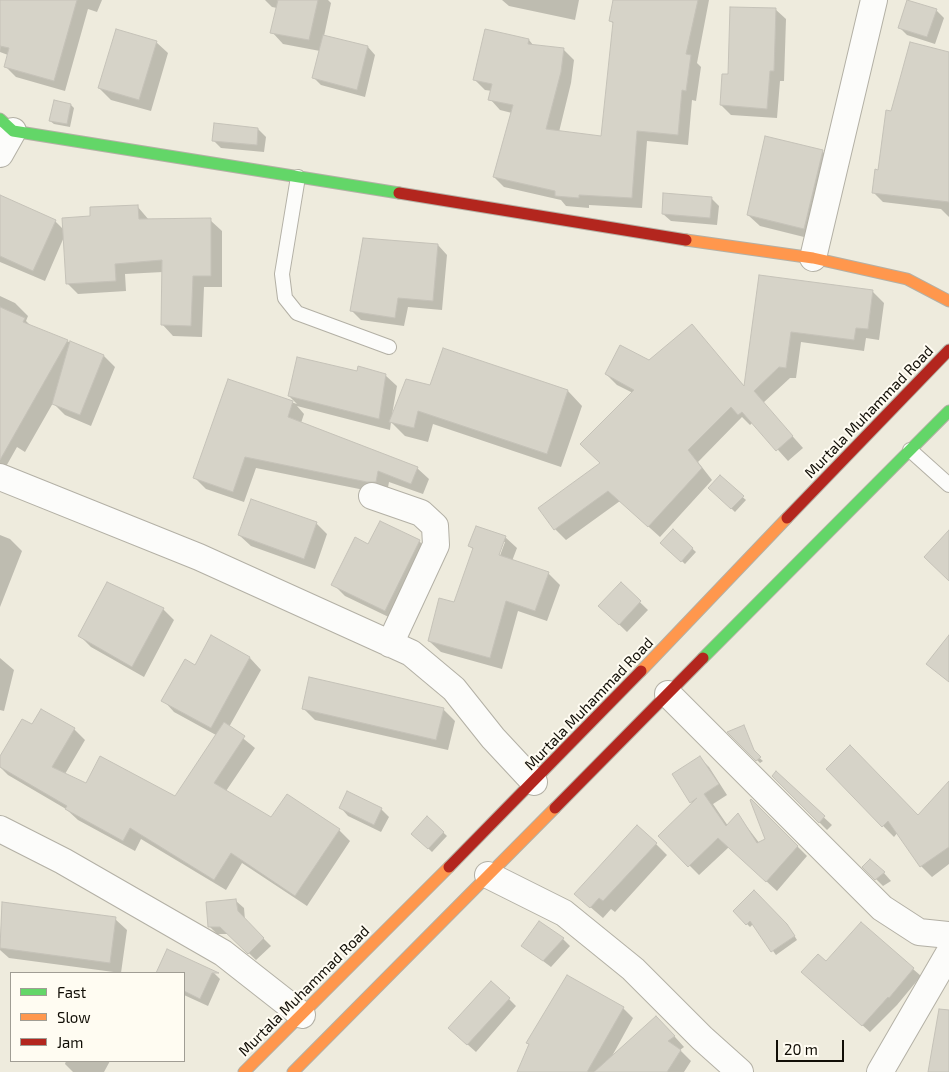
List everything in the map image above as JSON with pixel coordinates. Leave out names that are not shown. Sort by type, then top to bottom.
[{"type":"main road","points":[[6,125],[298,177],[755,252],[813,258],[907,279],[949,301]]},
{"type":"main road","name":"Murtala Muhammad Road","points":[[244,1072],[534,782],[949,350]]},
{"type":"main road","points":[[293,1072],[949,411]]},
{"type":"street","points":[[813,258],[874,0]]},
{"type":"street","points":[[0,154],[6,125]]},
{"type":"street","points":[[0,477],[199,556],[411,653],[454,689],[493,738],[534,782]]},
{"type":"street","points":[[372,496],[421,513],[435,526],[436,545],[390,644]]},
{"type":"street","points":[[668,694],[882,908],[919,932],[949,935]]},
{"type":"street","points":[[0,829],[223,953],[302,1014]]},
{"type":"street","points":[[488,875],[564,913],[633,969],[702,1038],[740,1072]]},
{"type":"street","points":[[880,1072],[949,953]]},
{"type":"lane","points":[[298,177],[282,274],[285,298],[297,313],[389,347]]},
{"type":"lane","points":[[910,450],[949,485]]},
{"type":"building","points":[[0,0],[77,0],[54,81],[4,67],[9,48],[0,46]]},
{"type":"building","points":[[278,0],[318,0],[309,40],[270,33]]},
{"type":"building","points":[[613,0],[698,0],[686,54],[691,55],[686,91],[682,90],[678,135],[637,131],[632,198],[579,195],[579,198],[555,196],[555,191],[493,177],[513,105],[488,100],[492,84],[473,80],[485,29],[529,39],[528,44],[564,48],[561,72],[546,129],[601,136],[613,22],[609,21]]},
{"type":"building","points":[[907,0],[937,9],[927,37],[898,28]]},
{"type":"building","points":[[730,7],[776,8],[774,71],[770,71],[767,109],[720,105],[722,74],[728,74]]},
{"type":"building","points":[[116,29],[157,41],[139,100],[98,88]]},
{"type":"building","points":[[323,35],[368,46],[357,90],[312,78]]},
{"type":"building","points":[[910,42],[949,52],[949,202],[872,193],[875,169],[878,170],[886,110],[891,111]]},
{"type":"building","points":[[54,100],[71,104],[67,124],[49,121]]},
{"type":"building","points":[[214,123],[258,128],[257,145],[212,141]]},
{"type":"building","points":[[765,136],[823,150],[804,229],[747,215]]},
{"type":"building","points":[[663,193],[712,197],[710,218],[662,214]]},
{"type":"building","points":[[0,195],[56,220],[33,271],[0,256]]},
{"type":"building","points":[[138,205],[139,219],[211,218],[211,276],[193,276],[191,326],[161,325],[162,260],[115,264],[116,281],[66,284],[62,218],[90,216],[90,207]]},
{"type":"building","points":[[363,238],[438,244],[433,301],[398,298],[395,318],[350,311]]},
{"type":"building","points":[[759,275],[873,290],[868,329],[856,328],[854,340],[791,332],[786,368],[779,367],[754,391],[793,436],[776,451],[742,412],[738,415],[731,407],[688,450],[702,468],[648,527],[608,491],[554,530],[538,508],[600,463],[580,444],[634,390],[605,374],[620,345],[649,360],[692,324],[744,386]]},
{"type":"building","points":[[0,307],[25,318],[23,322],[68,340],[0,460]]},
{"type":"building","points":[[70,341],[104,355],[80,415],[52,404]]},
{"type":"building","points":[[443,348],[568,390],[547,454],[418,411],[414,428],[389,422],[406,379],[430,385]]},
{"type":"building","points":[[297,357],[357,371],[358,366],[386,374],[379,419],[288,396]]},
{"type":"building","points":[[228,379],[293,401],[288,417],[418,467],[411,484],[378,471],[376,482],[367,482],[245,457],[233,492],[193,478]]},
{"type":"building","points":[[720,475],[744,496],[731,509],[708,488]]},
{"type":"building","points":[[251,499],[317,522],[304,559],[238,535]]},
{"type":"building","points":[[380,521],[420,540],[385,611],[331,585],[355,537],[368,544]]},
{"type":"building","points":[[476,526],[506,536],[499,555],[549,572],[535,611],[506,601],[490,658],[428,641],[439,598],[454,602],[473,548],[468,546]]},
{"type":"building","points":[[673,529],[693,548],[681,562],[660,543]]},
{"type":"building","points":[[949,530],[949,581],[924,557]]},
{"type":"building","points":[[107,582],[164,608],[132,667],[78,636]]},
{"type":"building","points":[[621,582],[641,601],[619,625],[598,606]]},
{"type":"building","points":[[211,635],[250,657],[211,728],[161,701],[185,659],[195,665]]},
{"type":"building","points":[[949,635],[949,682],[926,664]]},
{"type":"building","points":[[309,677],[444,708],[436,740],[302,709]]},
{"type":"building","points":[[41,709],[75,728],[52,767],[86,783],[100,756],[175,796],[224,722],[245,736],[214,783],[271,817],[287,794],[340,829],[295,896],[231,853],[214,880],[130,828],[123,841],[65,809],[67,806],[0,767],[0,756],[22,719],[32,724]]},
{"type":"building","points":[[744,725],[754,750],[761,757],[756,761],[727,732]]},
{"type":"building","points":[[850,745],[918,815],[949,781],[949,847],[920,867],[888,821],[882,827],[826,769]]},
{"type":"building","points":[[700,756],[719,784],[704,794],[726,826],[738,813],[757,843],[765,839],[751,799],[798,846],[766,882],[718,838],[688,867],[658,836],[697,798],[690,803],[672,774]]},
{"type":"building","points":[[776,771],[825,816],[819,823],[772,776]]},
{"type":"building","points":[[347,791],[382,808],[374,825],[339,808]]},
{"type":"building","points":[[427,816],[444,832],[428,849],[411,834]]},
{"type":"building","points":[[637,825],[657,843],[603,901],[599,898],[590,908],[574,894]]},
{"type":"building","points":[[870,859],[885,872],[875,880],[862,867]]},
{"type":"building","points":[[754,890],[787,924],[795,936],[771,952],[750,921],[746,925],[733,911]]},
{"type":"building","points":[[236,899],[238,911],[264,938],[248,954],[220,927],[208,927],[206,902]]},
{"type":"building","points":[[2,902],[116,917],[110,963],[0,948]]},
{"type":"building","points":[[539,921],[564,938],[543,961],[521,946]]},
{"type":"building","points":[[861,922],[914,968],[862,1026],[801,972],[818,954],[826,961]]},
{"type":"building","points":[[167,949],[219,973],[212,973],[200,999],[185,992],[185,972],[156,972]]},
{"type":"building","points":[[567,975],[624,1007],[587,1072],[517,1072],[529,1044],[526,1043]]},
{"type":"building","points":[[491,981],[510,998],[467,1045],[448,1028]]},
{"type":"building","points":[[939,1009],[949,1010],[949,1072],[928,1072]]},
{"type":"building","points":[[656,1016],[675,1036],[668,1041],[681,1050],[667,1072],[594,1072]]},
{"type":"traffic: fast","points":[[0,119],[13,131],[399,193]]},
{"type":"traffic: fast","points":[[703,658],[949,411]]},
{"type":"traffic: slow","points":[[686,240],[813,258],[907,279],[949,301]]},
{"type":"traffic: slow","points":[[641,671],[787,518]]},
{"type":"traffic: slow","points":[[293,1072],[555,808]]},
{"type":"traffic: slow","points":[[244,1072],[449,867]]},
{"type":"traffic: jam","points":[[399,193],[686,240]]},
{"type":"traffic: jam","points":[[787,518],[949,350]]},
{"type":"traffic: jam","points":[[555,808],[703,658]]},
{"type":"traffic: jam","points":[[449,867],[641,671]]}]
